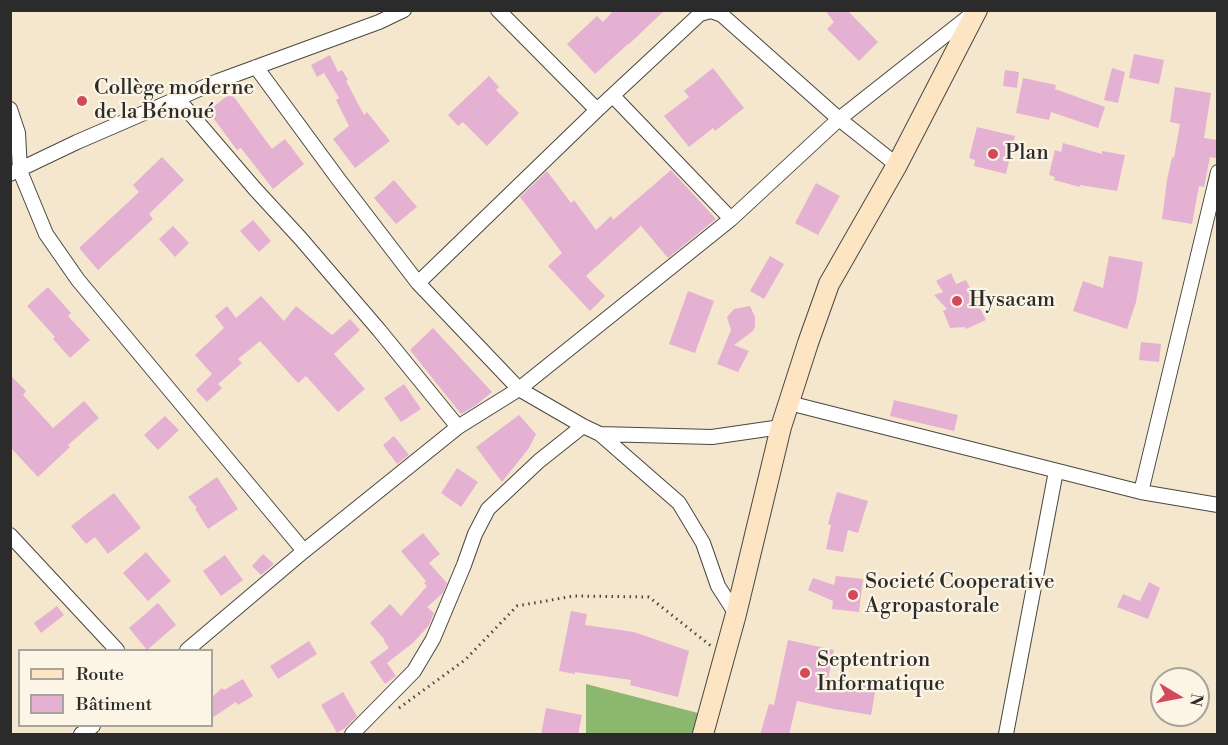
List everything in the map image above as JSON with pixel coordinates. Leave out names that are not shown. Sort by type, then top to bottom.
[{"type":"street","points":[[15,172],[76,142],[177,98],[404,10]]},
{"type":"street","points":[[498,10],[597,110]]},
{"type":"street","points":[[189,649],[304,551],[458,427],[519,389],[731,219],[839,119],[976,10]]},
{"type":"street","points":[[703,735],[736,614],[781,427],[829,285],[897,165],[976,10]]},
{"type":"street","points":[[418,283],[700,14],[711,11],[722,15],[839,119],[897,165]]},
{"type":"street","points":[[256,67],[418,283],[519,389],[600,434],[679,503],[703,543],[718,586],[736,614]]},
{"type":"street","points":[[612,96],[731,219]]},
{"type":"street","points":[[177,98],[309,248],[458,427]]},
{"type":"street","points":[[10,109],[18,133],[15,172],[46,234],[78,280],[304,551]]},
{"type":"street","points":[[1140,492],[1218,172]]},
{"type":"street","points":[[789,403],[1140,492],[1218,505]]},
{"type":"street","points":[[352,735],[414,671],[429,647],[475,534],[488,509],[539,461],[582,426]]},
{"type":"street","points":[[600,434],[712,437],[781,427]]},
{"type":"street","points":[[1006,735],[1056,471]]},
{"type":"street","points":[[10,535],[115,649]]},
{"type":"path","points":[[394,711],[465,660],[517,606],[574,596],[649,597],[724,656]]},
{"type":"green space","points":[[586,684],[698,713],[693,734],[586,734]]},
{"type":"building","points":[[614,10],[665,10],[595,74],[567,44],[597,16],[603,22]]},
{"type":"building","points":[[825,10],[847,10],[878,42],[859,61],[827,29],[834,22]]},
{"type":"building","points":[[1134,54],[1164,60],[1159,84],[1129,78]]},
{"type":"building","points":[[330,55],[338,72],[342,70],[348,80],[346,81],[364,115],[367,112],[390,141],[355,168],[333,139],[349,126],[336,100],[339,98],[324,73],[317,77],[311,65]]},
{"type":"building","points":[[713,68],[744,108],[715,131],[713,128],[689,147],[664,116],[689,97],[684,91]]},
{"type":"building","points":[[1112,68],[1125,72],[1118,103],[1104,100]]},
{"type":"building","points":[[1005,70],[1019,72],[1017,88],[1003,86]]},
{"type":"building","points":[[489,76],[499,87],[496,90],[519,113],[487,146],[463,122],[458,126],[448,115]]},
{"type":"building","points":[[1023,78],[1056,85],[1055,89],[1105,107],[1098,128],[1051,112],[1049,120],[1016,113]]},
{"type":"building","points":[[1175,87],[1211,93],[1204,138],[1218,140],[1216,158],[1210,157],[1204,187],[1199,186],[1192,224],[1162,219],[1167,180],[1172,157],[1174,158],[1180,124],[1170,122]]},
{"type":"building","points":[[231,93],[272,149],[285,139],[304,164],[273,189],[241,148],[237,150],[208,111]]},
{"type":"building","points":[[977,127],[1015,136],[1006,174],[974,166],[975,160],[969,158]]},
{"type":"building","points":[[1063,143],[1102,154],[1102,151],[1125,155],[1117,191],[1080,185],[1080,187],[1054,180],[1055,177],[1049,175],[1055,150],[1061,152]]},
{"type":"building","points":[[162,157],[184,180],[149,214],[153,219],[98,270],[79,248],[139,192],[133,185]]},
{"type":"building","points":[[671,170],[716,219],[668,258],[641,226],[586,276],[605,296],[590,311],[548,266],[562,253],[520,197],[547,171],[571,203],[574,200],[596,230],[611,216],[613,220]]},
{"type":"building","points":[[394,180],[417,207],[396,224],[374,198]]},
{"type":"building","points":[[816,183],[840,196],[818,235],[795,223]]},
{"type":"building","points":[[253,220],[271,241],[259,252],[240,231]]},
{"type":"building","points":[[173,226],[189,243],[175,257],[159,239]]},
{"type":"building","points":[[770,256],[784,264],[764,299],[750,291]]},
{"type":"building","points":[[1109,256],[1143,262],[1136,302],[1127,329],[1073,311],[1083,281],[1103,288]]},
{"type":"building","name":"Hysacam","points":[[951,273],[956,284],[966,280],[986,320],[966,329],[965,327],[950,328],[943,311],[947,309],[934,295],[943,292],[936,281]]},
{"type":"building","points":[[48,287],[71,313],[68,316],[90,340],[70,358],[53,339],[55,337],[27,306]]},
{"type":"building","points":[[688,291],[714,301],[695,353],[669,344]]},
{"type":"building","points":[[261,296],[284,321],[296,306],[332,335],[350,319],[360,330],[334,354],[365,389],[338,412],[306,376],[298,383],[260,341],[238,359],[242,363],[218,384],[222,388],[207,402],[196,390],[212,374],[195,355],[224,328],[215,316],[227,306],[236,318]]},
{"type":"building","points":[[750,306],[755,317],[753,331],[734,345],[749,351],[738,372],[717,364],[731,330],[727,317],[734,309]]},
{"type":"building","points":[[433,328],[492,392],[461,414],[410,350]]},
{"type":"building","points":[[1141,342],[1161,344],[1159,362],[1139,360]]},
{"type":"building","points":[[10,375],[26,391],[23,395],[53,428],[84,401],[99,418],[68,445],[70,447],[38,477],[10,447]]},
{"type":"building","points":[[404,384],[421,409],[401,422],[384,398]]},
{"type":"building","points":[[894,400],[958,415],[954,431],[890,416]]},
{"type":"building","points":[[519,415],[536,434],[529,448],[502,482],[476,447]]},
{"type":"building","points":[[165,416],[179,430],[158,450],[144,435]]},
{"type":"building","points":[[394,436],[409,455],[397,464],[383,445]]},
{"type":"building","points":[[457,468],[478,482],[461,507],[441,493]]},
{"type":"building","points":[[217,477],[238,509],[208,529],[195,509],[197,508],[188,497]]},
{"type":"building","points":[[837,492],[868,501],[858,533],[848,530],[843,552],[826,549],[831,525],[828,524]]},
{"type":"building","points":[[114,493],[141,528],[108,554],[95,537],[86,544],[71,526]]},
{"type":"building","points":[[423,533],[440,554],[429,563],[447,583],[443,593],[427,607],[434,613],[429,625],[414,642],[387,663],[396,676],[385,684],[370,662],[389,648],[370,623],[390,604],[401,616],[427,586],[424,583],[426,581],[401,551]]},
{"type":"building","points":[[146,552],[171,581],[148,601],[123,573]]},
{"type":"building","points":[[263,554],[274,564],[261,575],[252,566]]},
{"type":"building","points":[[225,555],[243,580],[221,596],[203,571]]},
{"type":"building","points":[[836,576],[863,579],[859,612],[832,609],[833,601],[808,590],[813,578],[834,585]]},
{"type":"building","points":[[1149,582],[1160,588],[1148,619],[1117,607],[1123,594],[1140,601]]},
{"type":"building","points":[[158,603],[176,625],[148,649],[129,628]]},
{"type":"building","points":[[57,606],[64,615],[41,633],[34,623]]},
{"type":"building","points":[[571,611],[587,614],[585,625],[634,632],[689,651],[678,697],[630,685],[631,680],[559,671]]},
{"type":"building","points":[[788,640],[834,650],[828,680],[876,687],[871,715],[797,701],[789,735],[760,735],[769,704],[774,705]]},
{"type":"building","points":[[309,641],[317,654],[278,679],[270,666]]},
{"type":"building","points":[[243,679],[253,696],[238,705],[236,702],[213,717],[213,696],[222,688],[224,690]]},
{"type":"building","points":[[343,692],[357,716],[337,733],[321,705]]},
{"type":"building","points":[[546,708],[582,715],[578,735],[541,735]]},
{"type":"place","name":"Collège moderne de la Bénoué","points":[[82,101]]},
{"type":"place","name":"Plan","points":[[993,154]]},
{"type":"place","name":"Hysacam","points":[[957,301]]},
{"type":"place","name":"Societé Cooperative Agropastorale","points":[[853,595]]},
{"type":"place","name":"Septentrion Informatique","points":[[805,673]]}]
